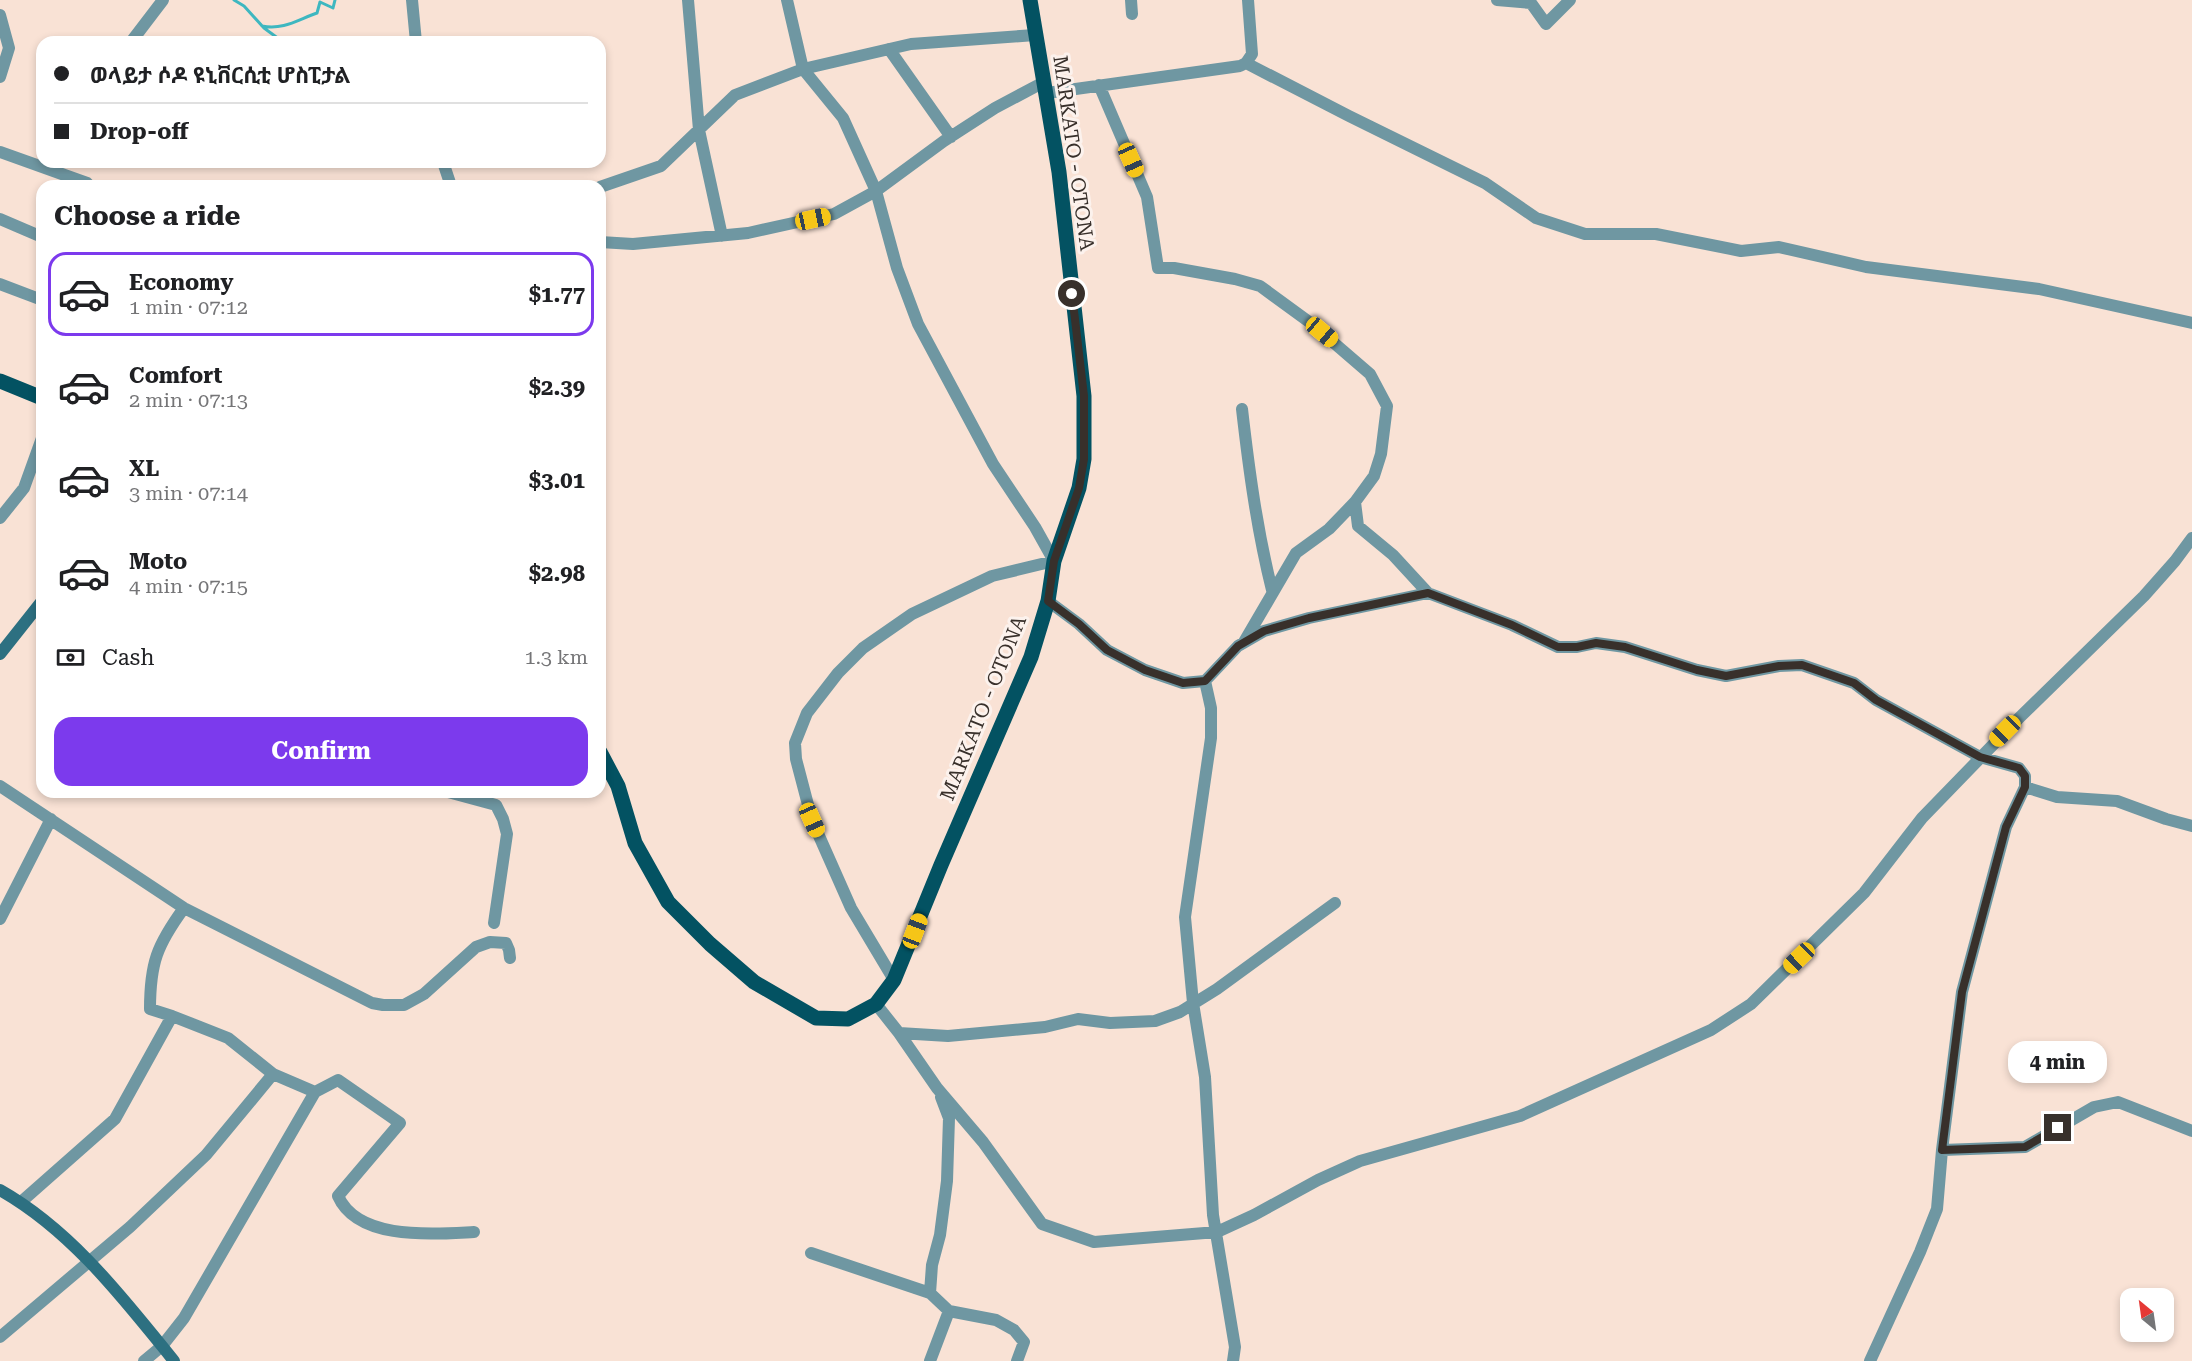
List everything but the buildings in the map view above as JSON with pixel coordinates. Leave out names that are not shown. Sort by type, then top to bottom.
[{"type":"main road","name":"MARKATO - OTONA","points":[[606,763],[618,786],[635,843],[668,902],[710,944],[754,982],[816,1017],[848,1019],[876,1004],[894,981],[941,865],[1031,657],[1048,601],[1054,561],[1079,488],[1084,459],[1084,396],[1059,172],[1030,0]]},
{"type":"main road","points":[[0,381],[36,396]]},
{"type":"main road","points":[[0,654],[36,609]]},
{"type":"main road","points":[[0,1190],[21,1202],[91,1261],[174,1361]]},
{"type":"street","points":[[136,36],[163,0]]},
{"type":"street","points":[[412,0],[415,36]]},
{"type":"street","points":[[688,0],[699,130],[722,236]]},
{"type":"street","points":[[787,0],[803,69],[843,118],[876,191],[897,268],[918,324],[993,464],[1035,527],[1054,561],[992,576],[912,614],[863,648],[807,713],[795,743],[796,759],[812,820],[850,908],[894,981]]},
{"type":"street","points":[[1131,0],[1132,14]]},
{"type":"street","points":[[606,242],[633,244],[748,233],[834,214],[876,191],[995,108],[1046,87],[1099,85],[1232,68],[1246,63],[1252,54],[1248,0]]},
{"type":"street","points":[[1497,0],[1531,3],[1546,24],[1570,0]]},
{"type":"street","points":[[0,15],[9,48],[0,76]]},
{"type":"street","points":[[606,185],[662,166],[735,95],[803,69],[911,44],[1035,35]]},
{"type":"street","points":[[890,49],[951,137]]},
{"type":"street","points":[[1246,63],[1485,183],[1536,219],[1585,234],[1656,234],[1741,251],[1779,247],[1866,267],[2039,289],[2192,323]]},
{"type":"street","points":[[1099,85],[1147,197],[1158,268],[1174,268],[1260,286],[1312,324],[1370,374],[1387,406],[1381,454],[1374,476],[1355,502],[1329,529],[1296,553],[1272,590],[1244,643]]},
{"type":"street","points":[[0,152],[36,161]]},
{"type":"street","points":[[59,168],[80,180]]},
{"type":"street","points":[[0,219],[36,234]]},
{"type":"street","points":[[0,284],[36,298]]},
{"type":"street","points":[[1242,409],[1251,487],[1272,590]]},
{"type":"street","points":[[0,518],[24,488],[36,455]]},
{"type":"street","points":[[1355,502],[1358,526],[1393,555],[1428,593],[1512,625],[1558,647],[1577,647],[1596,643],[1625,647],[1697,670],[1726,676],[1779,666],[1802,665],[1854,683],[1876,700],[1980,757],[2019,768],[2025,776],[2025,787],[2006,827],[1962,992],[1937,1209],[1920,1252],[1869,1361]]},
{"type":"street","points":[[876,1004],[937,1088],[983,1142],[1042,1224],[1094,1242],[1217,1232],[1360,1161],[1520,1116],[1711,1030],[1751,1004],[1864,893],[1922,818],[1980,757],[2144,596],[2192,538]]},
{"type":"street","points":[[1048,601],[1079,624],[1107,650],[1145,670],[1183,683],[1205,681],[1238,646],[1264,631],[1309,618],[1428,593]]},
{"type":"street","points":[[1205,681],[1211,708],[1212,738],[1185,917],[1193,1003],[1205,1077],[1213,1215],[1235,1347],[1233,1361]]},
{"type":"street","points":[[0,786],[184,909],[372,1003],[404,1005],[424,994],[476,947],[490,942],[506,943],[510,958]]},
{"type":"street","points":[[2025,787],[2057,797],[2116,801],[2192,826]]},
{"type":"street","points":[[470,798],[496,805],[507,834],[494,923]]},
{"type":"street","points":[[0,919],[51,819]]},
{"type":"street","points":[[899,1033],[948,1036],[1045,1027],[1078,1019],[1110,1023],[1155,1021],[1179,1012],[1217,989],[1335,903]]},
{"type":"street","points":[[184,909],[167,931],[155,956],[150,979],[150,1008],[228,1038],[273,1074],[315,1092]]},
{"type":"street","points":[[21,1202],[116,1119],[172,1016]]},
{"type":"street","points":[[0,1337],[91,1261],[206,1155],[273,1074]]},
{"type":"street","points":[[144,1361],[162,1346],[184,1318],[315,1092],[338,1080],[400,1123],[338,1196],[343,1206],[380,1229],[398,1232],[474,1232]]},
{"type":"street","points":[[930,1293],[932,1265],[940,1235],[944,1205],[949,1142],[949,1118],[937,1088]]},
{"type":"street","points":[[1942,1150],[2025,1147],[2094,1107],[2118,1102],[2192,1131]]},
{"type":"street","points":[[811,1253],[930,1293],[949,1311],[996,1320],[1014,1330],[1024,1342],[1017,1361]]},
{"type":"street","points":[[930,1361],[949,1311]]},
{"type":"waterway","points":[[234,0],[244,6],[264,28],[275,36]]},
{"type":"waterway","points":[[262,26],[277,27],[290,24],[317,13],[320,2],[333,8],[335,0]]},
{"type":"route","points":[[1072,294],[1084,396],[1084,459],[1079,488],[1054,561],[1048,601],[1079,624],[1107,650],[1145,670],[1183,683],[1205,681],[1238,646],[1264,631],[1309,618],[1428,593],[1512,625],[1558,647],[1577,647],[1596,643],[1625,647],[1697,670],[1726,676],[1779,666],[1802,665],[1854,683],[1876,700],[1980,757],[2019,768],[2025,776],[2025,787],[2006,827],[1962,992],[1942,1150],[2025,1147],[2058,1128]]}]
